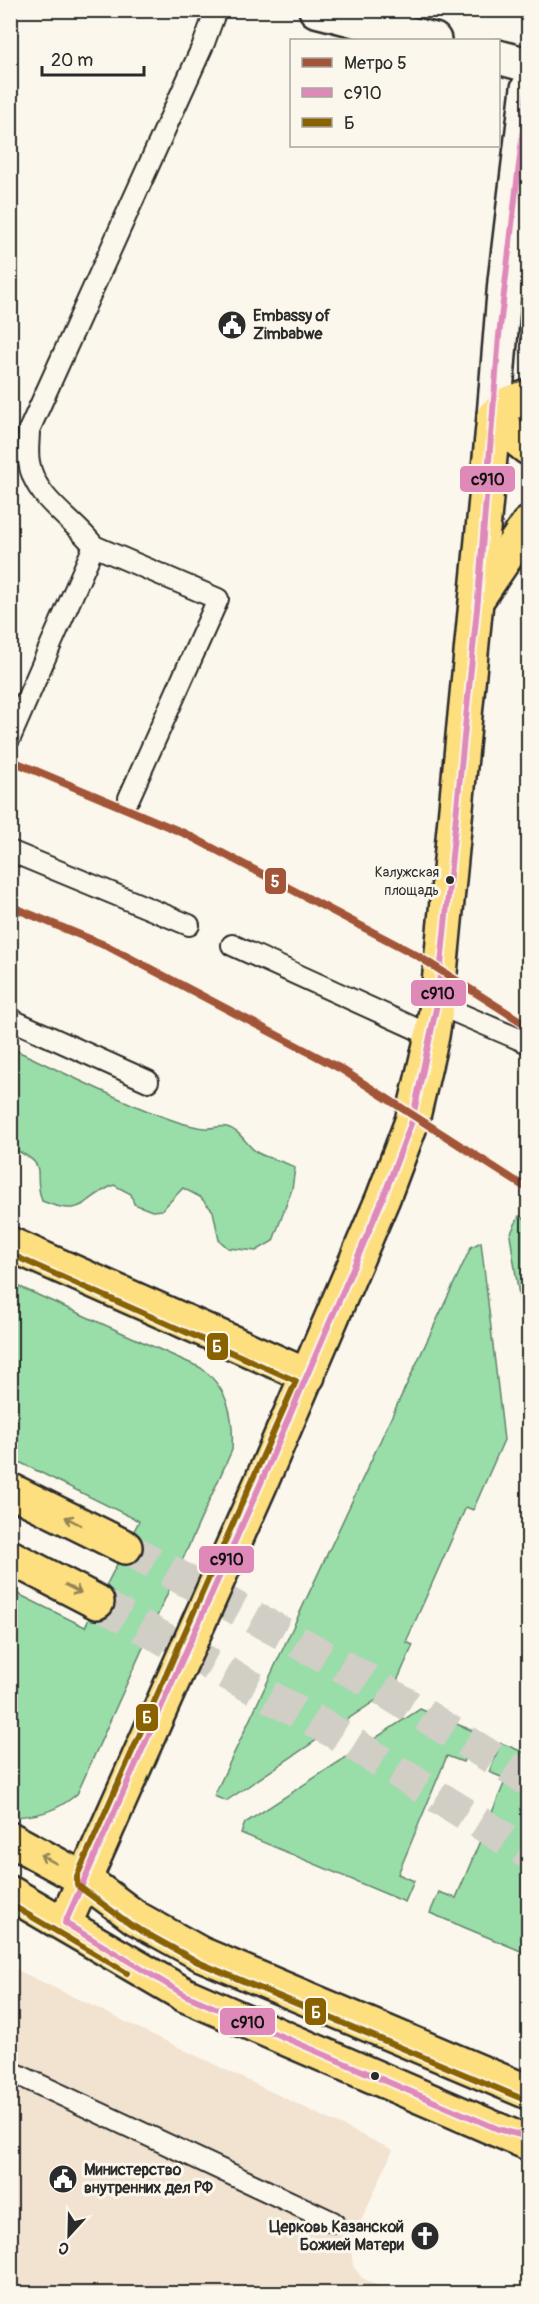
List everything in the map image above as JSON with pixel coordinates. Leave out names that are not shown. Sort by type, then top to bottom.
[{"type":"main road","points":[[316,10],[430,39]]},
{"type":"main road","points":[[500,58],[528,65]]},
{"type":"main road","points":[[65,1923],[308,1376],[405,1140],[432,1036],[478,599],[503,303],[528,88]]},
{"type":"main road","points":[[494,416],[507,404],[528,397]]},
{"type":"main road","points":[[494,416],[509,433],[528,448]]},
{"type":"main road","points":[[478,599],[528,524]]},
{"type":"main road","points":[[10,1244],[308,1376]]},
{"type":"main road","points":[[10,1490],[125,1547]]},
{"type":"main road","points":[[10,1557],[97,1602]]},
{"type":"main road","points":[[10,1839],[85,1880],[136,1918],[201,1954],[528,2092]]},
{"type":"main road","points":[[10,1893],[185,1995],[513,2133],[528,2143]]},
{"type":"lane","points":[[129,798],[218,599],[94,546],[79,527],[41,493],[29,463],[29,430],[204,43],[216,10]]},
{"type":"lane","points":[[10,738],[94,546]]},
{"type":"lane","points":[[10,852],[189,925]]},
{"type":"lane","points":[[232,945],[432,1036]]},
{"type":"lane","points":[[437,1004],[528,1043]]},
{"type":"lane","points":[[10,1019],[148,1081]]},
{"type":"lane","points":[[10,2072],[333,2222]]},
{"type":"shaded area","points":[[11,1967],[393,2150],[355,2234],[351,2250],[353,2266],[362,2278],[393,2293],[11,2294]]},
{"type":"green space","points":[[11,1048],[114,1096],[183,1124],[232,1129],[258,1153],[295,1168],[292,1189],[273,1241],[256,1251],[228,1248],[219,1240],[213,1211],[200,1197],[183,1188],[162,1210],[152,1211],[134,1204],[131,1194],[114,1185],[75,1208],[56,1206],[42,1201],[36,1164],[32,1159],[11,1148]]},
{"type":"green space","points":[[519,1216],[528,1220],[528,1357],[510,1235]]},
{"type":"green space","points":[[481,1242],[504,1440],[473,1510],[466,1507],[406,1642],[413,1645],[394,1688],[226,1801],[214,1796],[471,1247]]},
{"type":"green space","points":[[11,1283],[201,1368],[218,1385],[228,1404],[232,1426],[232,1450],[77,1794],[62,1805],[46,1812],[11,1817],[10,1590],[85,1627],[139,1521],[11,1458]]},
{"type":"green space","points":[[420,1709],[476,1732],[463,1762],[447,1756],[398,1874],[414,1881],[405,1902],[241,1833],[245,1823]]},
{"type":"green space","points":[[501,1743],[528,1754],[528,1954],[430,1913],[439,1892],[456,1898],[506,1779],[489,1772]]},
{"type":"tunnel","points":[[125,1547],[366,1679],[528,1780]]},
{"type":"tunnel","points":[[97,1602],[334,1732],[528,1853]]},
{"type":"metro line","name":"5","points":[[10,760],[186,834],[418,956],[528,1026]]},
{"type":"metro line","name":"5","points":[[10,906],[109,947],[341,1069],[528,1189]]},
{"type":"transit line","name":"с910","points":[[528,88],[499,336],[478,599],[437,1004],[412,1121],[383,1198],[260,1485],[65,1923],[185,1995],[498,2129],[528,2137]]},
{"type":"transit line","name":"Б","points":[[10,1254],[296,1381],[77,1876],[77,1885],[131,1925],[198,1962],[525,2100]]},
{"type":"transit line","name":"Б","points":[[10,1904],[127,1973]]},
{"type":"place","name":"Embassy of Zimbabwe","points":[[232,325]]},
{"type":"place","name":"Калужская площадь","points":[[450,880]]},
{"type":"place","name":"Министерство внутренних дел РФ","points":[[63,2179]]},
{"type":"place","name":"Церковь Казанской Божией Матери","points":[[425,2236]]}]
